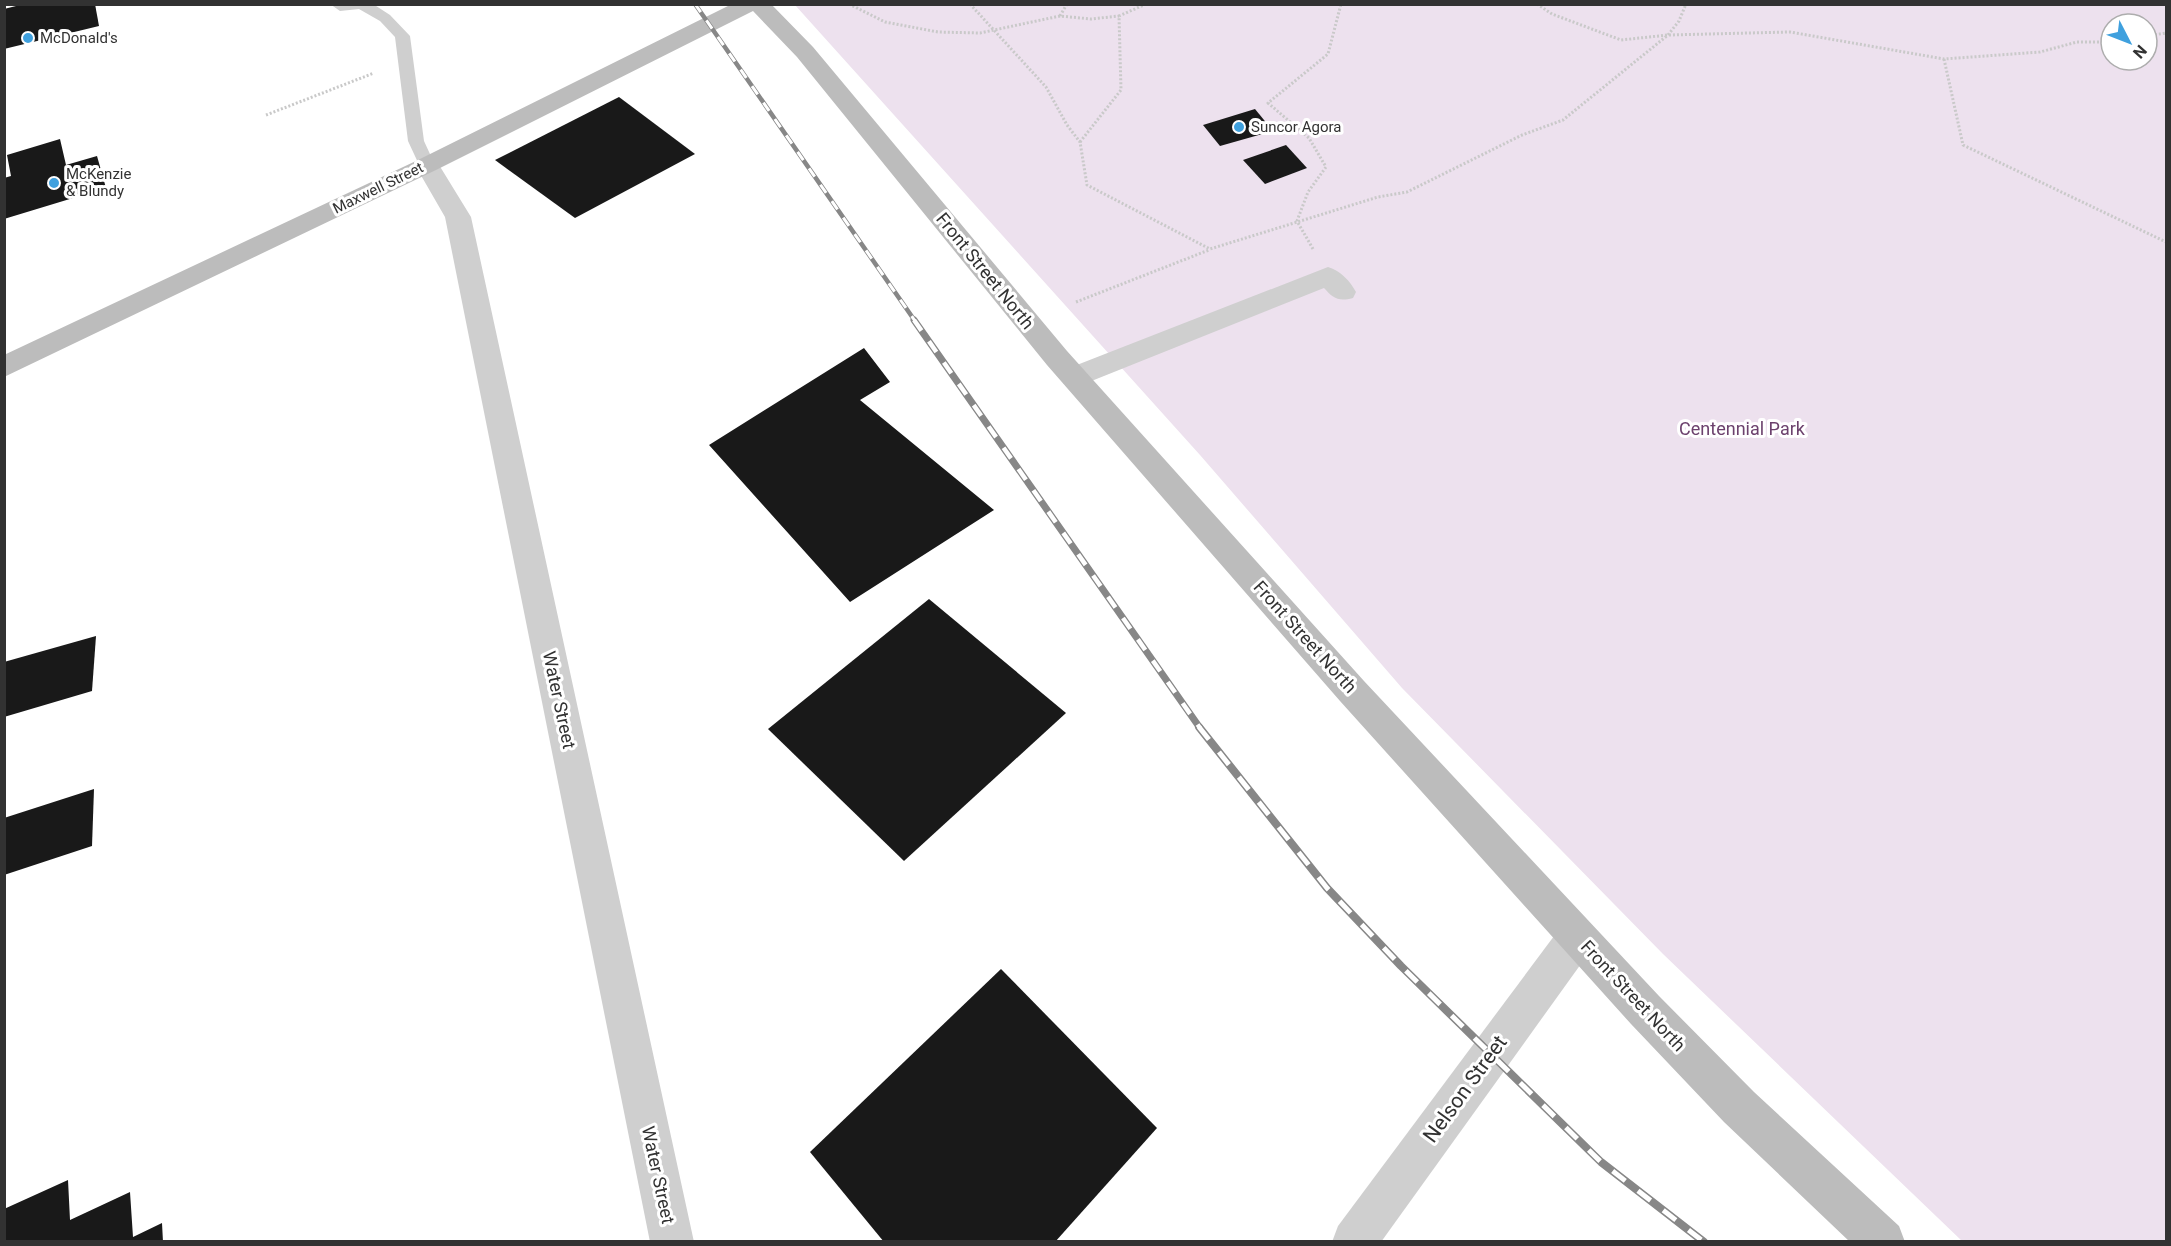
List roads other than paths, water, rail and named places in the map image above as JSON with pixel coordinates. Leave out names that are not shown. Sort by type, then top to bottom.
[{"type":"main road","name":"Maxwell Street","points":[[4,367],[427,165],[750,4]]},
{"type":"main road","name":"Front Street North","points":[[758,4],[805,52],[1074,377],[1352,691],[1577,937],[1739,1107],[1883,1242]]},
{"type":"street","name":"Water Street","points":[[427,165],[458,217],[672,1242]]},
{"type":"street","points":[[1074,377],[1240,321],[1335,284]]},
{"type":"street","name":"Nelson Street","points":[[1354,1242],[1577,937]]},
{"type":"lane","points":[[337,4],[340,8],[362,4],[385,18],[402,36],[417,141],[427,165]]},
{"type":"railway","points":[[695,4],[915,321]]},
{"type":"railway","points":[[914,320],[1200,728]]},
{"type":"railway","points":[[1199,727],[1327,888],[1401,966],[1601,1162],[1704,1242]]},
{"type":"place","name":"McDonald's","points":[[28,38]]},
{"type":"place","name":"Suncor Agora","points":[[1239,127]]},
{"type":"place","name":"McKenzie & Blundy","points":[[54,183]]},
{"type":"park label","name":"Centennial Park","points":[[1742,429]]}]
